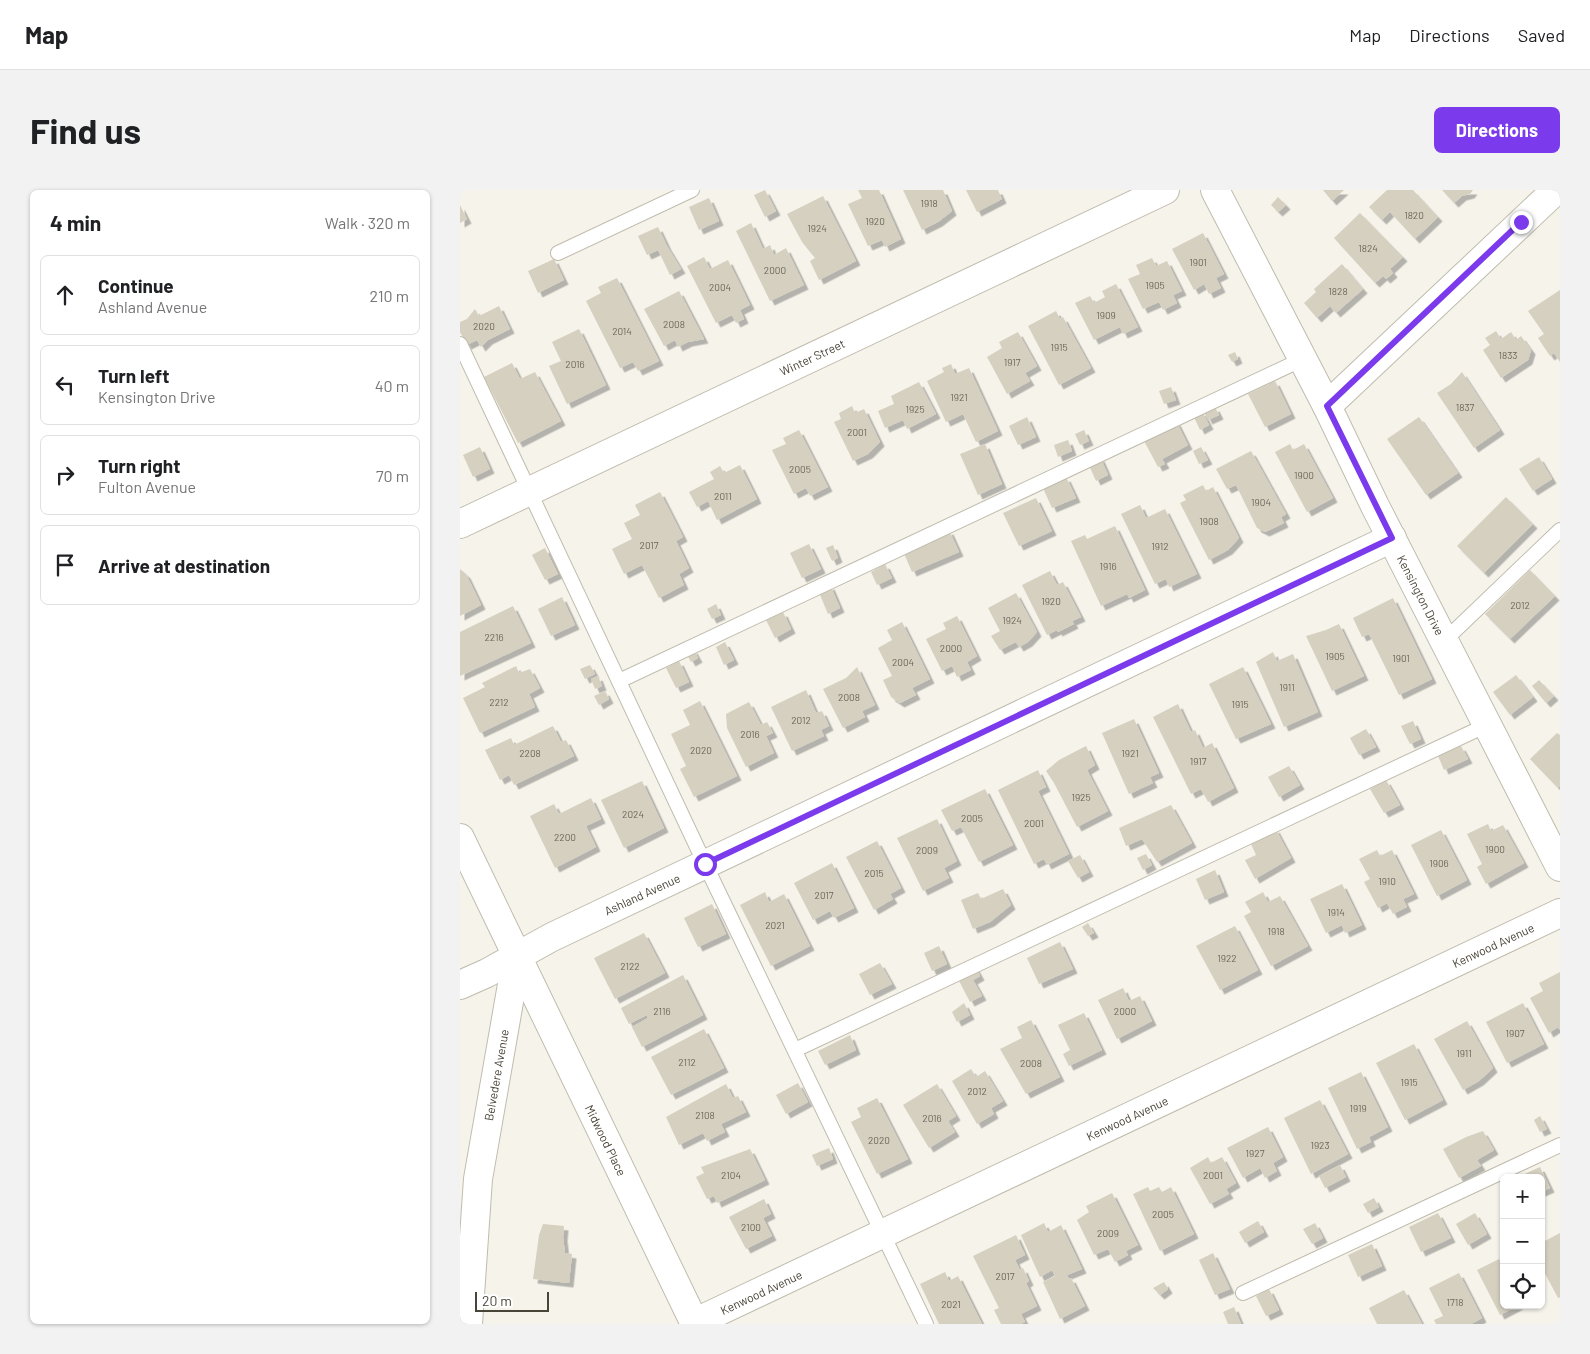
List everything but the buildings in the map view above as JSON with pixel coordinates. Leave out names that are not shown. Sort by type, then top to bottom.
[{"type":"street","name":"Winter Street","points":[[460,524],[1165,190]]},
{"type":"street","name":"Kensington Drive","points":[[1215,190],[1327,406],[1444,641],[1560,866]]},
{"type":"street","points":[[1327,406],[1556,190]]},
{"type":"street","name":"Ashland Avenue","points":[[460,985],[552,937],[1392,538]]},
{"type":"street","points":[[460,838],[517,956]]},
{"type":"street","name":"Kenwood Avenue","points":[[694,1324],[1560,913]]},
{"type":"street","name":"Midwood Place","points":[[517,956],[694,1324]]},
{"type":"street","name":"Belvedere Avenue","points":[[468,1324],[478,1179],[517,956]]},
{"type":"lane","points":[[558,253],[692,190]]},
{"type":"lane","points":[[460,344],[705,864],[926,1324]]},
{"type":"lane","points":[[619,681],[1303,359]]},
{"type":"lane","points":[[1444,641],[1560,530]]},
{"type":"lane","points":[[795,1050],[1487,725]]},
{"type":"lane","points":[[1243,1293],[1560,1145]]},
{"type":"route","points":[[705,864],[1392,538],[1327,406],[1521,222]]}]
